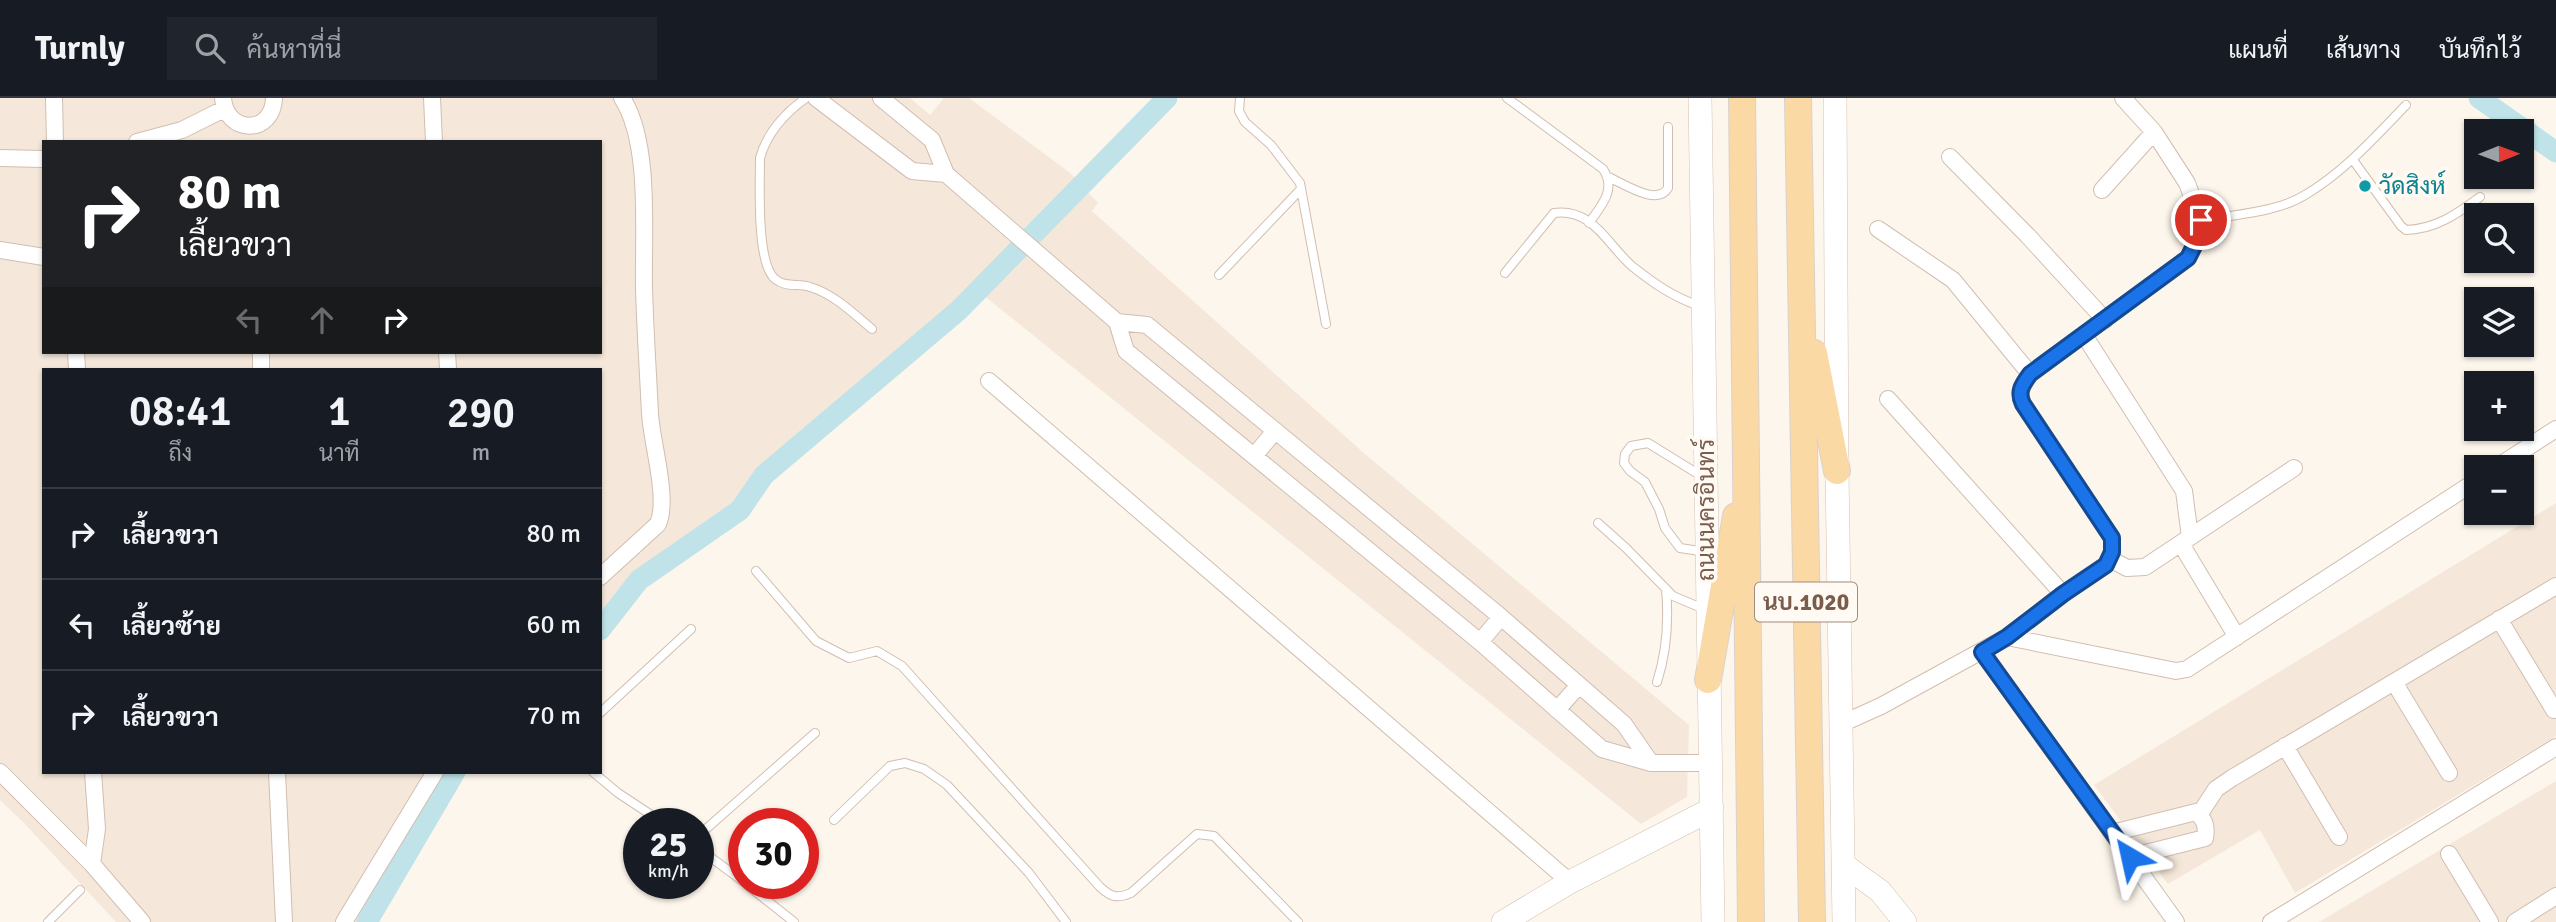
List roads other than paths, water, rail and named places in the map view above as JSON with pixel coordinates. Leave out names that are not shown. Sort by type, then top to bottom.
[{"type":"main road","name":"ถนนนครอินทร์","points":[[1700,98],[1713,922]]},
{"type":"main road","name":"ถนนนครอินทร์","points":[[1742,98],[1751,922]]},
{"type":"main road","name":"นบ.1020","points":[[1798,98],[1812,922]]},
{"type":"main road","name":"นบ.1020","points":[[1835,98],[1844,922]]},
{"type":"main road","points":[[1800,282],[1837,471]]},
{"type":"main road","points":[[1708,680],[1747,449]]},
{"type":"main road","points":[[1503,922],[1570,882],[1712,809]]},
{"type":"main road","points":[[1843,865],[1880,891],[1905,922]]},
{"type":"street","points":[[54,98],[55,140]]},
{"type":"street","points":[[432,98],[434,140]]},
{"type":"street","points":[[602,575],[658,524],[662,516],[663,500],[651,435],[642,175],[634,121],[622,98]]},
{"type":"street","points":[[816,98],[912,171],[946,174]]},
{"type":"street","points":[[881,98],[932,140],[946,174],[1117,322],[1126,351],[1480,642],[1602,749],[1651,763],[1712,763]]},
{"type":"street","points":[[1841,724],[2007,637],[2106,565],[2110,559],[2112,538],[2021,399],[2021,389],[2030,374],[2188,258],[2197,240],[2201,220],[2188,183],[2154,132],[2123,98]]},
{"type":"street","points":[[144,140],[182,130],[223,104],[229,118],[248,134],[266,119],[276,99]]},
{"type":"street","points":[[2102,190],[2154,132]]},
{"type":"street","points":[[1950,157],[2105,320]]},
{"type":"street","points":[[0,158],[42,159]]},
{"type":"street","points":[[1878,229],[1953,279],[2030,374]]},
{"type":"street","points":[[0,250],[42,257]]},
{"type":"street","points":[[1117,322],[1147,325],[1501,617],[1624,724],[1651,763]]},
{"type":"street","points":[[2084,335],[2184,491],[2185,540],[2237,636]]},
{"type":"street","points":[[989,381],[1570,882]]},
{"type":"street","points":[[1888,399],[2063,594]]},
{"type":"street","points":[[2516,455],[2556,429]]},
{"type":"street","points":[[1254,456],[1275,431]]},
{"type":"street","points":[[2110,559],[2127,568],[2141,569],[2294,468]]},
{"type":"street","points":[[2007,637],[2176,671],[2187,669],[2464,489]]},
{"type":"street","points":[[2199,815],[2216,789],[2556,586]]},
{"type":"street","points":[[1480,642],[1501,617]]},
{"type":"street","points":[[2499,619],[2554,710]]},
{"type":"street","points":[[1982,652],[2176,922]]},
{"type":"street","points":[[2394,682],[2449,773]]},
{"type":"street","points":[[1557,710],[1579,685]]},
{"type":"street","points":[[2285,746],[2339,837]]},
{"type":"street","points":[[2271,922],[2556,747]]},
{"type":"street","points":[[0,772],[92,864],[142,922]]},
{"type":"street","points":[[92,864],[97,829],[93,774]]},
{"type":"street","points":[[277,774],[284,922]]},
{"type":"street","points":[[344,922],[434,774]]},
{"type":"street","points":[[2112,834],[2196,812],[2203,818],[2205,838],[2130,857]]},
{"type":"street","points":[[2449,854],[2490,922]]},
{"type":"street","points":[[2515,922],[2556,896]]},
{"type":"lane","points":[[806,98],[787,112],[763,147],[760,158],[761,230],[768,271],[785,285],[810,286],[872,329]]},
{"type":"lane","points":[[1240,98],[1239,110],[1245,122],[1271,145],[1293,171],[1301,189],[1326,324]]},
{"type":"lane","points":[[1507,98],[1603,169],[1608,177],[1608,195],[1589,223]]},
{"type":"lane","points":[[2201,220],[2275,207],[2304,196],[2353,160],[2406,105]]},
{"type":"lane","points":[[1608,177],[1649,195],[1665,194],[1668,188],[1668,127]]},
{"type":"lane","points":[[2353,160],[2406,230],[2429,227],[2450,218],[2480,197]]},
{"type":"lane","points":[[1219,275],[1301,189]]},
{"type":"lane","points":[[1505,273],[1554,213],[1565,212],[1601,230],[1630,264],[1670,295],[1704,308]]},
{"type":"lane","points":[[1706,479],[1648,443],[1631,446],[1625,454],[1624,463],[1645,482],[1665,528],[1680,548],[1706,552]]},
{"type":"lane","points":[[1598,523],[1673,596],[1707,610]]},
{"type":"lane","points":[[756,571],[816,641],[849,657],[877,651],[902,666],[1111,896],[1120,898],[1131,893],[1197,834],[1203,834],[1214,836],[1298,922]]},
{"type":"lane","points":[[1657,682],[1665,656],[1669,617],[1666,589]]},
{"type":"lane","points":[[602,711],[691,629]]},
{"type":"lane","points":[[714,822],[815,733]]},
{"type":"lane","points":[[834,820],[890,765],[905,763],[924,769],[947,785],[1029,873],[1066,922]]},
{"type":"lane","points":[[595,774],[641,808]]},
{"type":"lane","points":[[48,922],[80,890]]},
{"type":"lane","points":[[765,899],[794,922]]},
{"type":"waterway","points":[[602,627],[639,580],[740,510],[764,475],[959,310],[1167,98]]},
{"type":"waterway","points":[[2479,98],[2556,152]]},
{"type":"waterway","points":[[367,922],[454,774]]},
{"type":"place","name":"วัดสิงห์","points":[[2365,186]]}]
